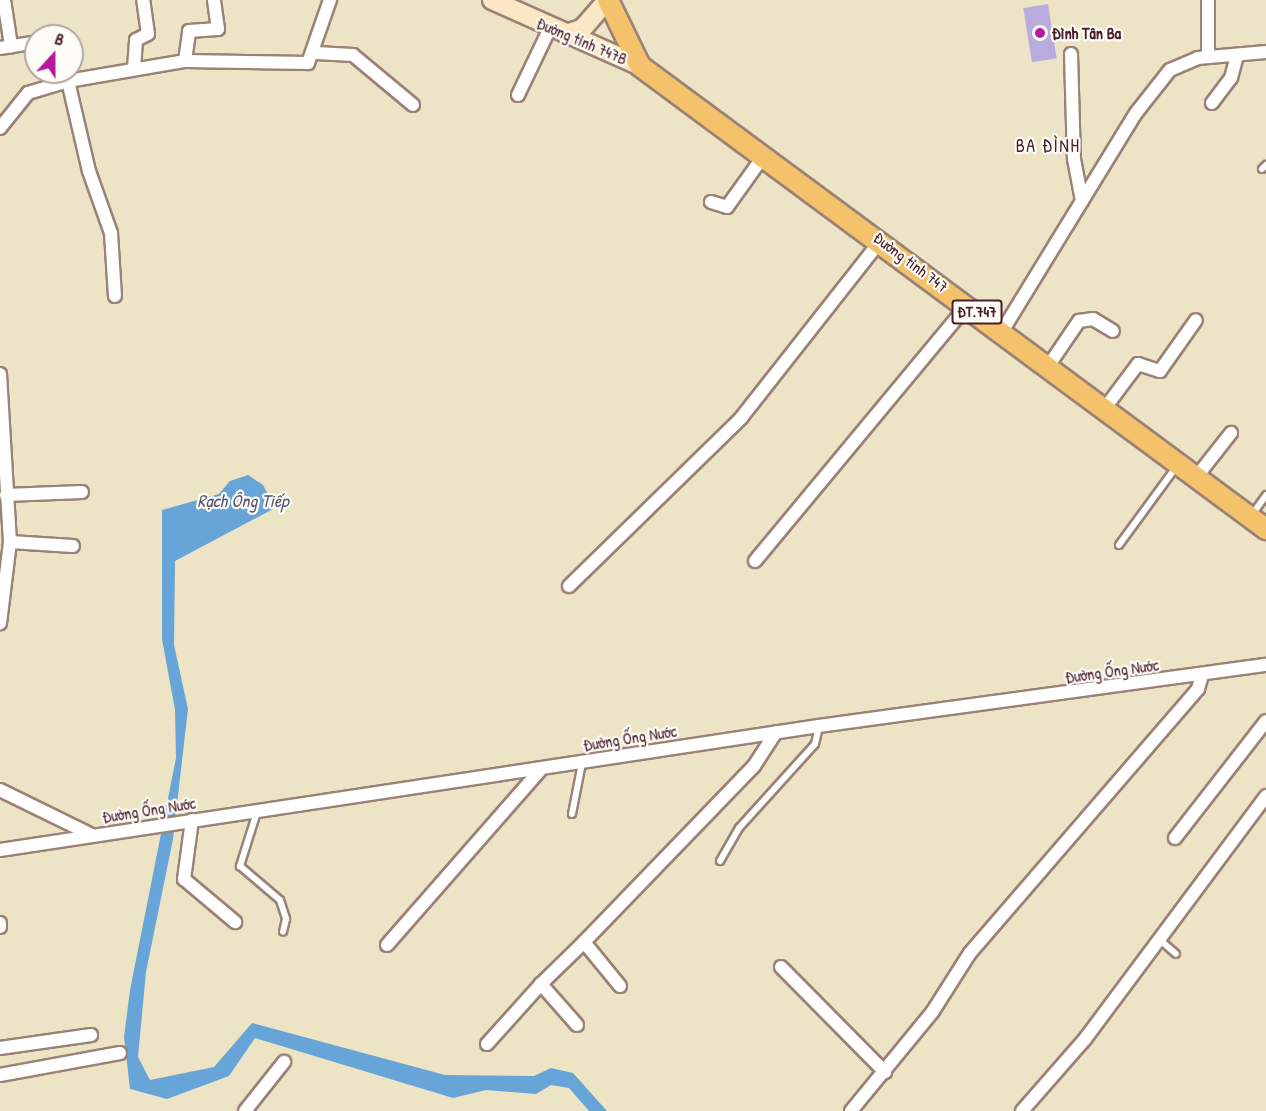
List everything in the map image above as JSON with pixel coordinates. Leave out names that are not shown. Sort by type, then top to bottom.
[{"type":"main road","name":"Đường tỉnh 747B","points":[[492,0],[640,66]]},
{"type":"main road","points":[[558,31],[583,28],[607,0]]},
{"type":"main road","name":"Đường tỉnh 747","points":[[607,0],[640,66],[765,154],[968,304],[1001,333],[1102,412],[1194,480],[1266,529]]},
{"type":"street","points":[[4,0],[5,47],[24,44]]},
{"type":"street","points":[[134,69],[135,44],[148,33],[143,0]]},
{"type":"street","points":[[184,61],[189,31],[218,29],[214,0]]},
{"type":"street","points":[[84,76],[184,61],[289,66],[308,63],[316,53],[330,0]]},
{"type":"street","points":[[1208,0],[1208,56]]},
{"type":"street","points":[[518,95],[558,31]]},
{"type":"street","points":[[1001,333],[1082,201],[1159,82],[1170,70],[1208,56],[1237,56],[1266,52]]},
{"type":"street","points":[[316,53],[353,55],[413,105]]},
{"type":"street","points":[[1071,54],[1075,177],[1082,201]]},
{"type":"street","points":[[1212,103],[1231,78],[1237,56]]},
{"type":"street","points":[[0,128],[28,93],[50,84]]},
{"type":"street","points":[[64,84],[111,233],[115,296]]},
{"type":"street","points":[[711,202],[727,207],[765,154]]},
{"type":"street","points":[[569,586],[741,418],[881,240]]},
{"type":"street","points":[[755,561],[968,304]]},
{"type":"street","points":[[1047,368],[1079,321],[1093,319],[1113,331]]},
{"type":"street","points":[[1102,412],[1138,364],[1160,371],[1196,320]]},
{"type":"street","points":[[0,374],[10,542],[0,623]]},
{"type":"street","points":[[1194,480],[1231,433]]},
{"type":"street","points":[[6,495],[82,492]]},
{"type":"street","points":[[10,542],[73,546]]},
{"type":"street","name":"Đường Ống Nước","points":[[0,850],[258,808],[776,732],[1266,665]]},
{"type":"street","points":[[851,1111],[885,1072],[970,954],[1191,698],[1202,675]]},
{"type":"street","points":[[1175,838],[1266,721]]},
{"type":"street","points":[[487,1044],[541,984],[754,766],[776,732]]},
{"type":"street","points":[[387,945],[542,768]]},
{"type":"street","points":[[0,790],[92,835]]},
{"type":"street","points":[[1022,1111],[1160,940],[1266,796]]},
{"type":"street","points":[[192,820],[184,879],[235,922]]},
{"type":"street","points":[[584,942],[620,986]]},
{"type":"street","points":[[781,967],[885,1072]]},
{"type":"street","points":[[541,984],[577,1025]]},
{"type":"street","points":[[0,1048],[91,1035]]},
{"type":"street","points":[[0,1075],[120,1053]]},
{"type":"street","points":[[245,1111],[284,1062]]},
{"type":"lane","points":[[1119,545],[1176,466]]},
{"type":"lane","points":[[1249,519],[1266,495]]},
{"type":"lane","points":[[720,861],[739,828],[815,744],[819,726]]},
{"type":"lane","points":[[572,814],[582,762]]},
{"type":"lane","points":[[258,808],[240,866],[280,900],[286,919],[283,932]]},
{"type":"lane","points":[[1160,940],[1176,954]]},
{"type":"water","name":"Rạch Ông Tiếp","points":[[248,475],[263,485],[275,508],[175,561],[174,645],[188,709],[173,839],[146,972],[138,1057],[150,1080],[214,1067],[252,1023],[445,1075],[534,1076],[551,1068],[573,1073],[607,1111],[589,1111],[569,1088],[551,1085],[536,1094],[486,1090],[453,1098],[255,1038],[229,1076],[167,1099],[130,1089],[124,1037],[130,990],[176,758],[175,710],[162,639],[162,510],[219,494],[230,481]]},
{"type":"building","name":"Đình Tân Ba","points":[[1048,4],[1057,58],[1032,62],[1023,8]]},
{"type":"place","name":"Đình Tân Ba","points":[[1040,33]]},
{"type":"district","name":"BA ĐÌNH","points":[[1048,146]]}]
